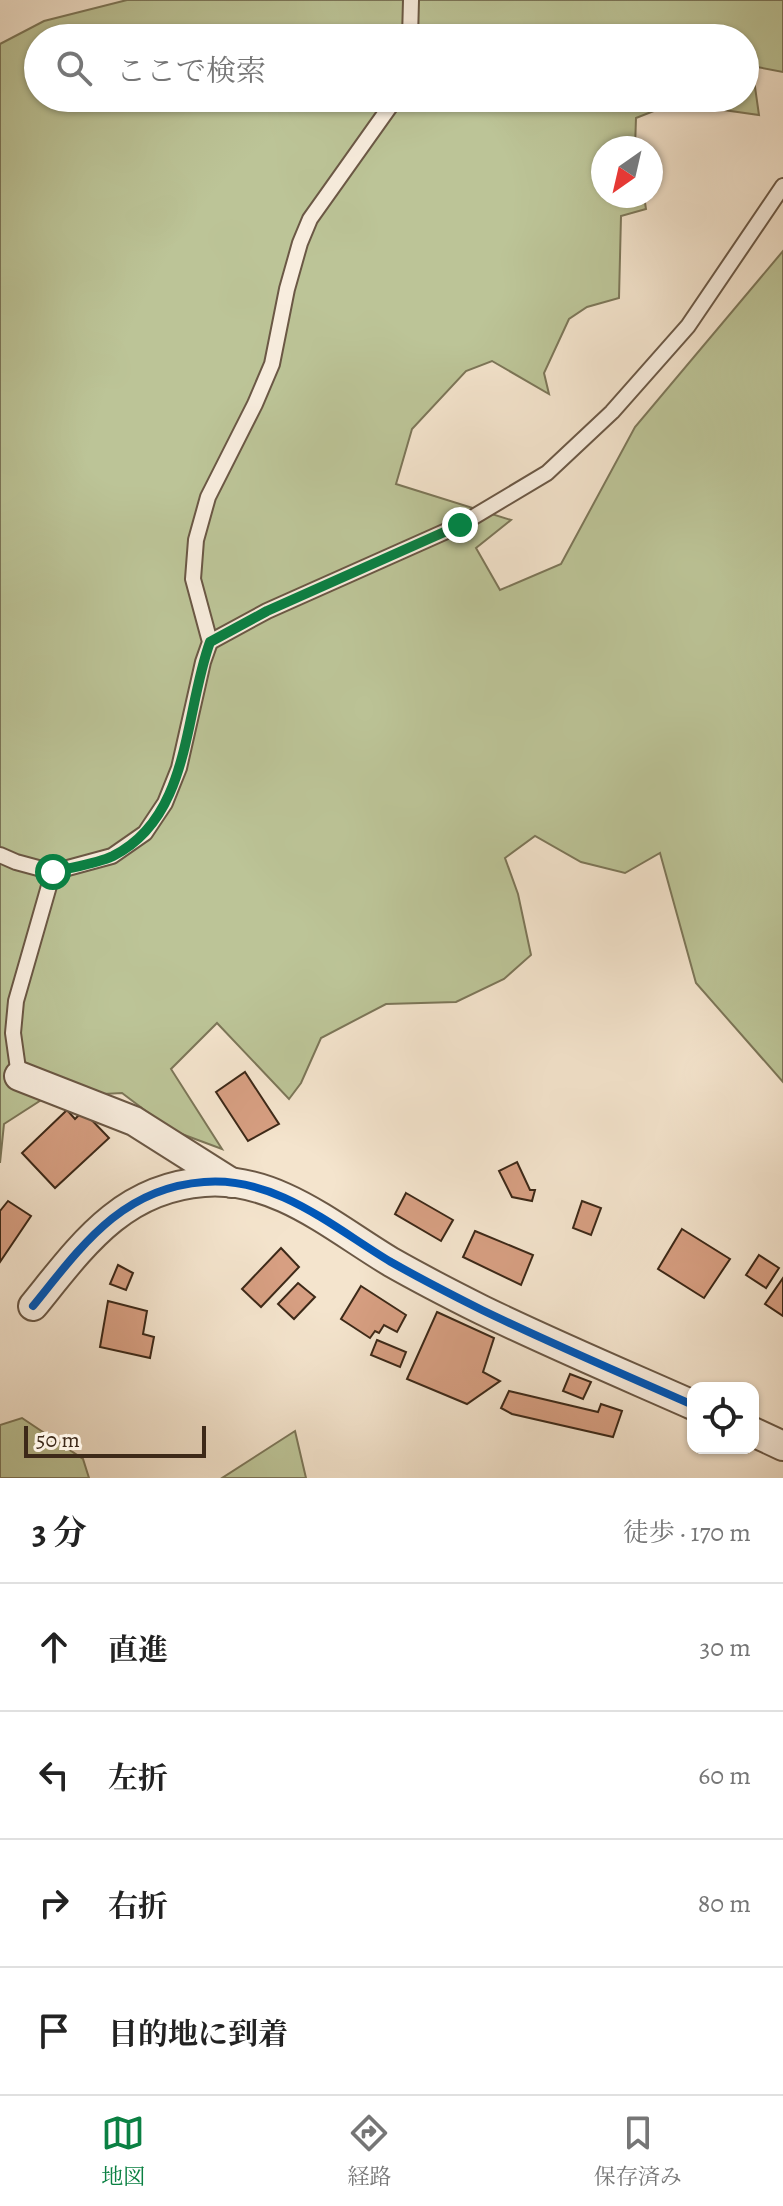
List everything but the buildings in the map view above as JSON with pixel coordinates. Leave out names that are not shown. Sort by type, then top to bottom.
[{"type":"street","points":[[19,1076],[134,1121],[232,1184]]},
{"type":"street","points":[[33,1306],[84,1244],[125,1207],[177,1187],[205,1182],[232,1184],[260,1190],[316,1213],[390,1261],[481,1310],[687,1402]]},
{"type":"street","points":[[759,1435],[783,1446]]},
{"type":"lane","points":[[410,24],[411,0]]},
{"type":"lane","points":[[0,855],[53,872],[112,856],[145,833],[165,803],[179,768],[210,642],[193,579],[196,540],[208,497],[272,364],[287,289],[310,219],[386,112]]},
{"type":"lane","points":[[210,642],[267,611],[460,525],[547,473],[612,412],[688,326],[783,186]]},
{"type":"lane","points":[[19,1076],[13,1033],[16,1001],[53,872]]},
{"type":"green space","points":[[127,0],[783,0],[783,72],[759,67],[759,24],[38,24]]},
{"type":"green space","points":[[24,31],[24,112],[651,112],[636,118],[635,136],[591,136],[591,208],[646,208],[621,216],[619,298],[587,307],[569,319],[544,373],[549,394],[492,361],[466,371],[412,429],[396,484],[511,520],[476,548],[500,590],[561,564],[635,427],[783,251],[783,1082],[696,983],[660,853],[625,873],[581,862],[535,836],[505,858],[518,894],[531,955],[504,979],[456,1002],[386,1004],[321,1038],[301,1083],[289,1099],[217,1023],[171,1069],[222,1149],[171,1130],[122,1093],[46,1097],[4,1124],[0,1163],[0,44]]},
{"type":"green space","points":[[22,1418],[83,1459],[89,1478],[0,1478],[0,1425]]},
{"type":"green space","points":[[295,1431],[306,1478],[222,1478]]},
{"type":"cycle path","points":[[33,1306],[86,1242],[126,1208],[175,1187],[230,1182],[256,1187],[303,1207],[391,1262],[471,1304],[687,1402]]},
{"type":"route","points":[[53,872],[112,856],[145,833],[165,803],[179,768],[210,642],[267,611],[460,525]]}]
